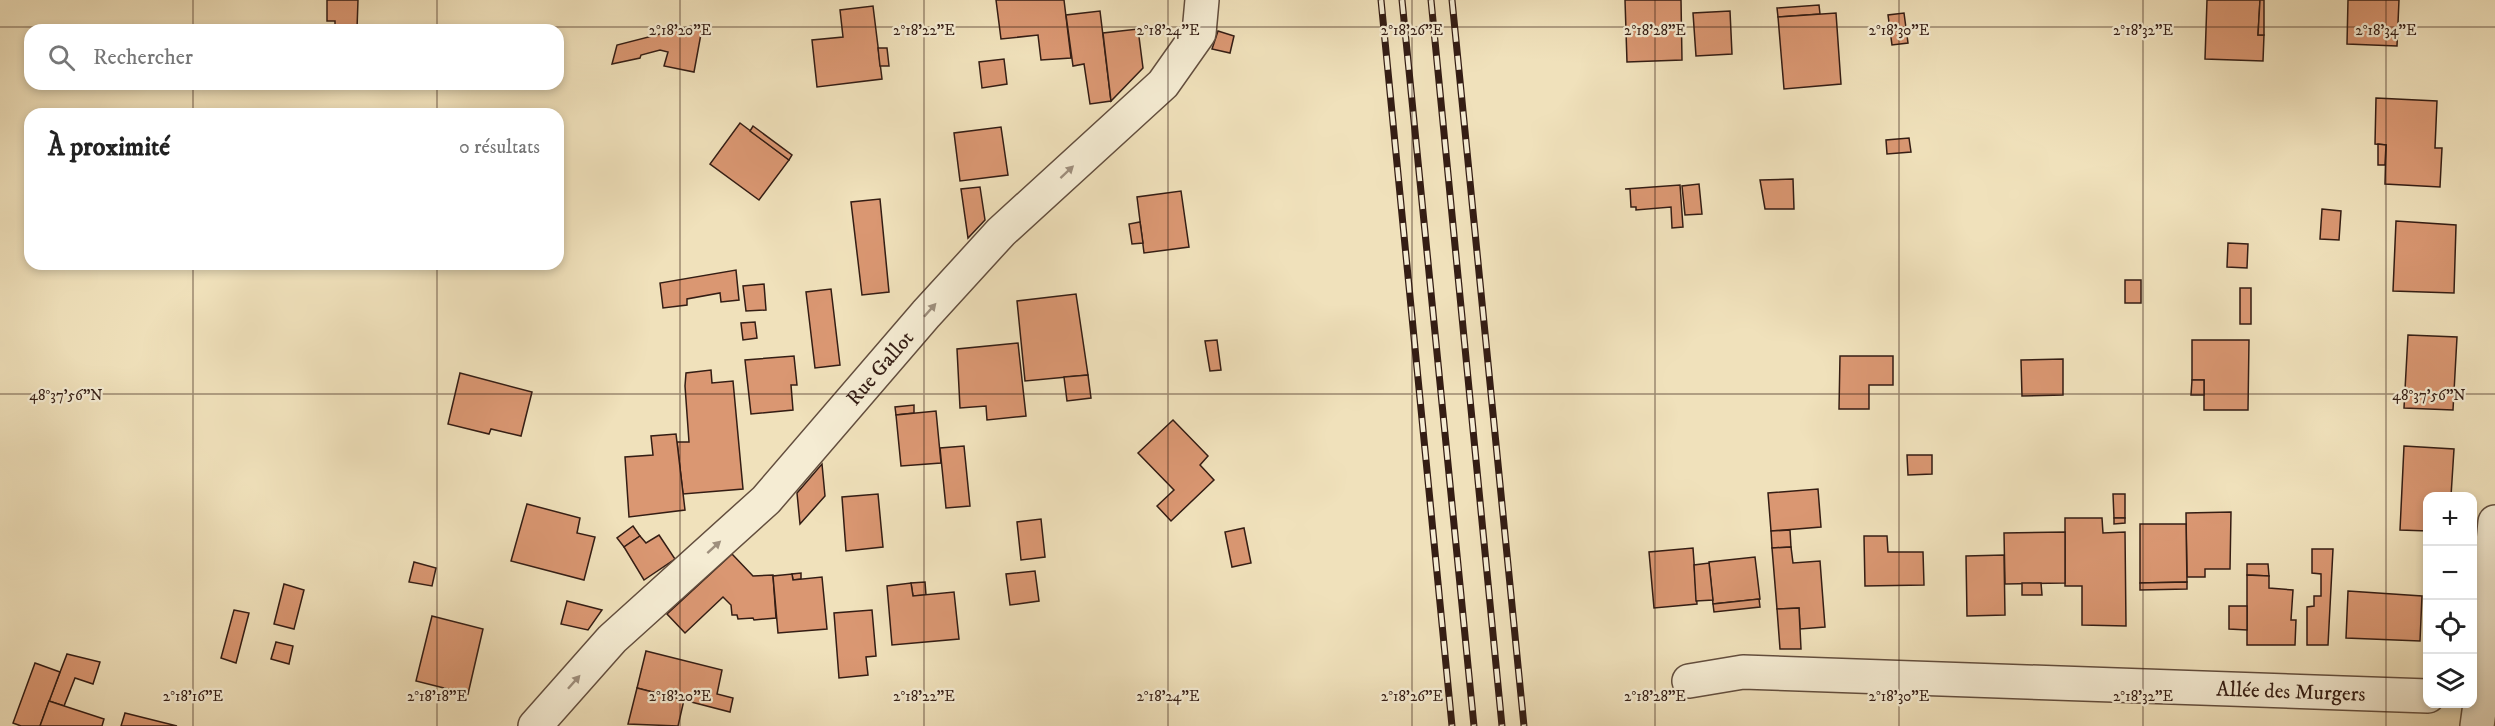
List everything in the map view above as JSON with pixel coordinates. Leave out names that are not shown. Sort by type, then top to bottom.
[{"type":"street","name":"Rue Gallot","points":[[535,726],[612,639],[766,500],[1001,232],[1163,84],[1199,33],[1202,0]]},
{"type":"street","points":[[2477,710],[2486,661],[2485,625],[2495,522]]},
{"type":"street","name":"Allée des Murgers","points":[[1689,681],[1743,672],[2423,696]]},
{"type":"building","points":[[327,0],[358,0],[357,24],[335,24],[335,21],[327,21]]},
{"type":"building","points":[[996,0],[1064,0],[1071,58],[1041,60],[1038,35],[1001,39]]},
{"type":"building","points":[[1625,0],[1681,0],[1682,60],[1627,62]]},
{"type":"building","points":[[2207,0],[2260,0],[2258,35],[2264,35],[2263,61],[2205,59]]},
{"type":"building","points":[[2260,0],[2264,0],[2264,35],[2258,35]]},
{"type":"building","points":[[2348,0],[2399,0],[2397,46],[2347,44]]},
{"type":"building","points":[[1819,5],[1820,14],[1778,17],[1777,8]]},
{"type":"building","points":[[873,6],[882,79],[817,87],[812,40],[843,37],[840,10]]},
{"type":"building","points":[[1100,11],[1111,101],[1090,104],[1084,64],[1073,66],[1066,15]]},
{"type":"building","points":[[1730,11],[1732,54],[1696,56],[1693,13]]},
{"type":"building","points":[[1836,13],[1841,84],[1784,89],[1778,17]]},
{"type":"building","points":[[1904,13],[1908,43],[1892,45],[1888,15]]},
{"type":"building","points":[[703,23],[694,72],[664,66],[668,52],[660,50],[641,55],[640,58],[612,64],[617,45]]},
{"type":"building","points":[[1138,29],[1143,68],[1111,101],[1103,33]]},
{"type":"building","points":[[1218,31],[1234,36],[1230,53],[1212,49]]},
{"type":"building","points":[[878,48],[887,48],[889,66],[880,66]]},
{"type":"building","points":[[1004,59],[1007,84],[982,88],[979,62]]},
{"type":"building","points":[[2376,98],[2437,101],[2435,148],[2442,148],[2440,187],[2385,184],[2386,145],[2375,144]]},
{"type":"building","points":[[740,123],[789,160],[759,200],[710,164]]},
{"type":"building","points":[[753,126],[792,155],[789,160],[750,131]]},
{"type":"building","points":[[1001,127],[1008,175],[960,181],[954,133]]},
{"type":"building","points":[[1909,138],[1911,152],[1887,154],[1886,140]]},
{"type":"building","points":[[2378,144],[2386,145],[2385,165],[2378,165]]},
{"type":"building","points":[[1793,179],[1794,209],[1765,209],[1760,180]]},
{"type":"building","points":[[1699,184],[1702,214],[1685,215],[1682,186]]},
{"type":"building","points":[[1680,185],[1683,227],[1672,228],[1671,207],[1636,210],[1636,207],[1631,207],[1630,189],[1625,189]]},
{"type":"building","points":[[980,187],[985,220],[968,238],[961,189]]},
{"type":"building","points":[[1181,191],[1189,247],[1144,253],[1137,197]]},
{"type":"building","points":[[880,199],[889,292],[862,295],[851,202]]},
{"type":"building","points":[[2322,209],[2341,211],[2339,240],[2320,239]]},
{"type":"building","points":[[2396,221],[2456,225],[2454,293],[2393,291]]},
{"type":"building","points":[[1140,222],[1143,243],[1132,244],[1129,224]]},
{"type":"building","points":[[2228,243],[2248,244],[2247,268],[2227,267]]},
{"type":"building","points":[[736,270],[739,300],[721,302],[720,293],[687,299],[687,305],[663,308],[660,283]]},
{"type":"building","points":[[2125,280],[2141,280],[2141,303],[2125,303]]},
{"type":"building","points":[[764,284],[766,310],[746,311],[743,286]]},
{"type":"building","points":[[2240,288],[2251,288],[2251,324],[2240,324]]},
{"type":"building","points":[[831,289],[840,365],[815,368],[806,292]]},
{"type":"building","points":[[1076,294],[1088,375],[1025,381],[1017,301]]},
{"type":"building","points":[[755,322],[757,338],[743,340],[741,323]]},
{"type":"building","points":[[2408,335],[2457,337],[2453,410],[2404,408]]},
{"type":"building","points":[[1217,340],[1221,370],[1210,371],[1205,341]]},
{"type":"building","points":[[2192,340],[2249,340],[2248,410],[2204,410],[2204,380],[2192,380]]},
{"type":"building","points":[[1018,343],[1026,416],[987,420],[986,406],[960,408],[957,349]]},
{"type":"building","points":[[794,356],[797,385],[791,385],[793,410],[751,414],[745,360]]},
{"type":"building","points":[[1840,356],[1893,356],[1893,385],[1869,385],[1869,409],[1839,409]]},
{"type":"building","points":[[2063,359],[2063,395],[2022,396],[2021,360]]},
{"type":"building","points":[[711,370],[712,383],[733,381],[743,489],[683,494],[677,442],[689,442],[686,373]]},
{"type":"building","points":[[460,373],[532,392],[521,436],[491,429],[489,434],[448,424]]},
{"type":"building","points":[[1088,375],[1091,398],[1067,401],[1064,377]]},
{"type":"building","points":[[2192,380],[2204,380],[2204,395],[2191,395]]},
{"type":"building","points":[[914,405],[914,413],[896,415],[895,407]]},
{"type":"building","points":[[936,411],[941,463],[901,466],[896,415]]},
{"type":"building","points":[[1173,420],[1208,456],[1200,465],[1214,480],[1171,521],[1157,506],[1174,490],[1138,453]]},
{"type":"building","points":[[676,434],[685,510],[629,517],[625,457],[653,455],[651,436]]},
{"type":"building","points":[[964,446],[970,506],[946,508],[940,448]]},
{"type":"building","points":[[2404,446],[2454,449],[2451,492],[2423,492],[2423,531],[2400,530]]},
{"type":"building","points":[[1907,455],[1932,455],[1932,474],[1908,475]]},
{"type":"building","points":[[822,464],[825,496],[800,524],[797,493]]},
{"type":"building","points":[[1818,489],[1821,527],[1771,531],[1768,493]]},
{"type":"building","points":[[878,494],[883,547],[846,551],[842,497]]},
{"type":"building","points":[[2113,494],[2125,494],[2125,518],[2114,518]]},
{"type":"building","points":[[527,504],[580,518],[577,533],[595,537],[584,580],[511,561]]},
{"type":"building","points":[[2231,512],[2230,569],[2205,569],[2205,577],[2187,577],[2186,513]]},
{"type":"building","points":[[2065,518],[2102,518],[2103,533],[2125,532],[2126,626],[2082,625],[2082,586],[2065,586]]},
{"type":"building","points":[[2114,518],[2125,518],[2125,523],[2114,524]]},
{"type":"building","points":[[1041,519],[1045,557],[1021,560],[1017,522]]},
{"type":"building","points":[[2140,524],[2186,524],[2187,582],[2140,583]]},
{"type":"building","points":[[633,526],[640,536],[624,547],[617,538]]},
{"type":"building","points":[[1244,528],[1251,563],[1232,567],[1225,532]]},
{"type":"building","points":[[1790,530],[1791,547],[1772,548],[1771,531]]},
{"type":"building","points":[[2065,532],[2065,583],[2005,584],[2004,533]]},
{"type":"building","points":[[659,535],[675,559],[644,580],[624,547],[640,536],[646,543]]},
{"type":"building","points":[[1864,536],[1887,536],[1888,552],[1923,552],[1924,585],[1865,586]]},
{"type":"building","points":[[1791,547],[1793,563],[1820,561],[1825,627],[1800,629],[1799,608],[1777,609],[1772,548]]},
{"type":"building","points":[[1693,548],[1697,604],[1654,608],[1649,552]]},
{"type":"building","points":[[2312,549],[2333,549],[2328,645],[2307,645],[2307,607],[2314,606],[2314,596],[2321,596],[2321,574],[2312,573]]},
{"type":"building","points":[[732,554],[753,576],[773,575],[776,618],[738,619],[737,615],[732,615],[731,605],[723,597],[685,633],[667,614]]},
{"type":"building","points":[[2004,555],[2005,615],[1967,616],[1966,556]]},
{"type":"building","points":[[1755,557],[1760,599],[1713,604],[1709,562]]},
{"type":"building","points":[[414,562],[436,568],[432,586],[409,582]]},
{"type":"building","points":[[1709,563],[1713,600],[1696,601],[1694,565]]},
{"type":"building","points":[[2247,564],[2268,564],[2269,576],[2247,575]]},
{"type":"building","points":[[1035,571],[1039,601],[1010,605],[1006,574]]},
{"type":"building","points":[[801,573],[801,579],[793,580],[792,574]]},
{"type":"building","points":[[792,574],[793,580],[822,577],[827,629],[778,633],[773,576]]},
{"type":"building","points":[[2247,575],[2269,576],[2269,588],[2293,590],[2291,620],[2296,620],[2295,645],[2247,645]]},
{"type":"building","points":[[925,582],[926,595],[913,596],[911,583]]},
{"type":"building","points":[[2187,582],[2187,589],[2140,590],[2140,583]]},
{"type":"building","points":[[911,583],[913,596],[954,592],[959,639],[892,645],[887,586]]},
{"type":"building","points":[[2022,583],[2041,583],[2042,595],[2022,595]]},
{"type":"building","points":[[284,584],[304,590],[294,629],[274,624]]},
{"type":"building","points":[[2348,591],[2422,596],[2420,641],[2346,638]]},
{"type":"building","points":[[1759,599],[1760,607],[1714,612],[1713,604]]},
{"type":"building","points":[[567,601],[602,610],[588,630],[561,624]]},
{"type":"building","points":[[2229,606],[2247,606],[2247,630],[2229,629]]},
{"type":"building","points":[[1799,608],[1801,649],[1780,649],[1777,609]]},
{"type":"building","points":[[234,610],[249,613],[236,663],[221,658]]},
{"type":"building","points":[[872,610],[876,656],[866,657],[868,675],[839,678],[834,613]]},
{"type":"building","points":[[432,616],[483,629],[468,694],[416,681]]},
{"type":"building","points":[[276,642],[293,646],[289,664],[271,659]]},
{"type":"building","points":[[646,651],[722,670],[717,694],[733,698],[730,712],[637,688]]},
{"type":"building","points":[[67,654],[100,662],[93,684],[75,678],[64,706],[49,701]]},
{"type":"building","points":[[35,663],[60,672],[40,726],[21,726],[13,723]]},
{"type":"building","points":[[637,688],[684,700],[678,726],[628,724]]},
{"type":"building","points":[[49,701],[104,719],[102,726],[40,726]]},
{"type":"building","points":[[125,713],[177,726],[121,726]]},
{"type":"railway","points":[[1381,0],[1452,726]]},
{"type":"railway","points":[[1402,0],[1474,726]]},
{"type":"railway","points":[[1431,0],[1502,726]]},
{"type":"railway","points":[[1452,0],[1524,726]]}]
